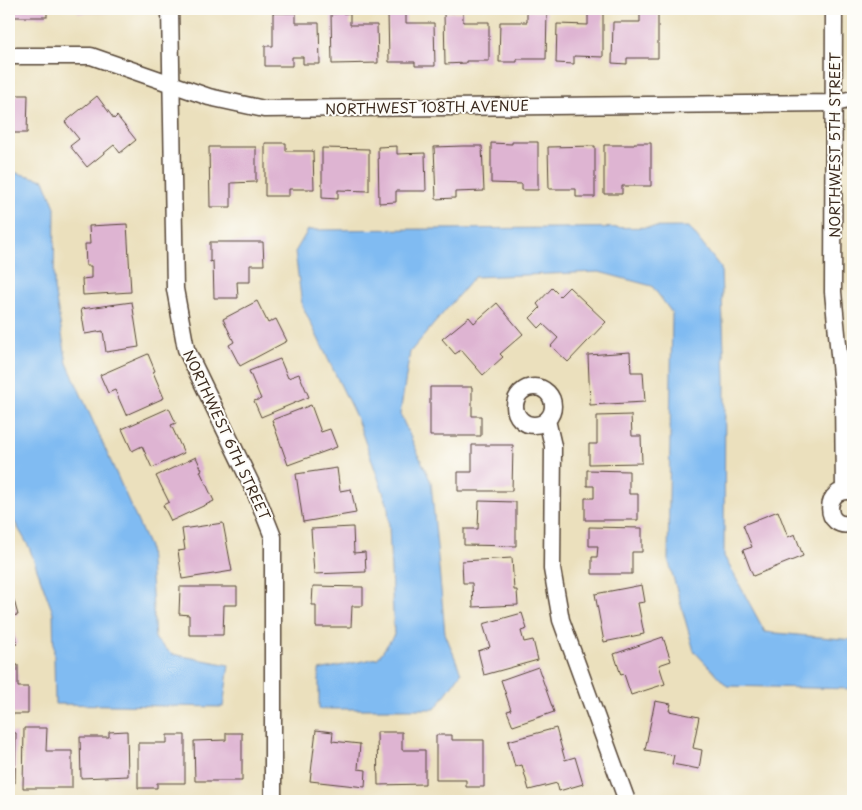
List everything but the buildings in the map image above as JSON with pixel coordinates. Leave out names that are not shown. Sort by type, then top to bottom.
[{"type":"street","name":"NORTHWEST 6TH STREET","points":[[170,9],[175,289],[186,349],[256,494],[273,537],[273,801]]},
{"type":"street","name":"NORTHWEST 5TH STREET","points":[[834,9],[833,292],[843,396],[849,492],[834,496],[831,501],[830,512],[836,521],[841,524],[853,523]]},
{"type":"street","name":"NORTHWEST 108TH AVENUE","points":[[9,56],[92,56],[209,97],[264,109],[835,103],[853,99]]},
{"type":"street","points":[[547,420],[553,446],[552,569],[562,620],[627,801]]},
{"type":"water","points":[[9,171],[44,180],[55,207],[54,288],[67,363],[149,547],[155,639],[172,654],[229,665],[223,707],[55,704],[53,613],[29,547],[9,512]]},
{"type":"water","points":[[689,227],[721,268],[725,379],[724,556],[765,632],[853,640],[853,689],[727,686],[694,651],[668,559],[672,313],[652,286],[599,272],[474,277],[410,352],[400,414],[431,482],[445,633],[461,673],[435,709],[319,709],[319,670],[378,658],[394,635],[388,506],[357,419],[302,305],[295,252],[308,230]]}]
